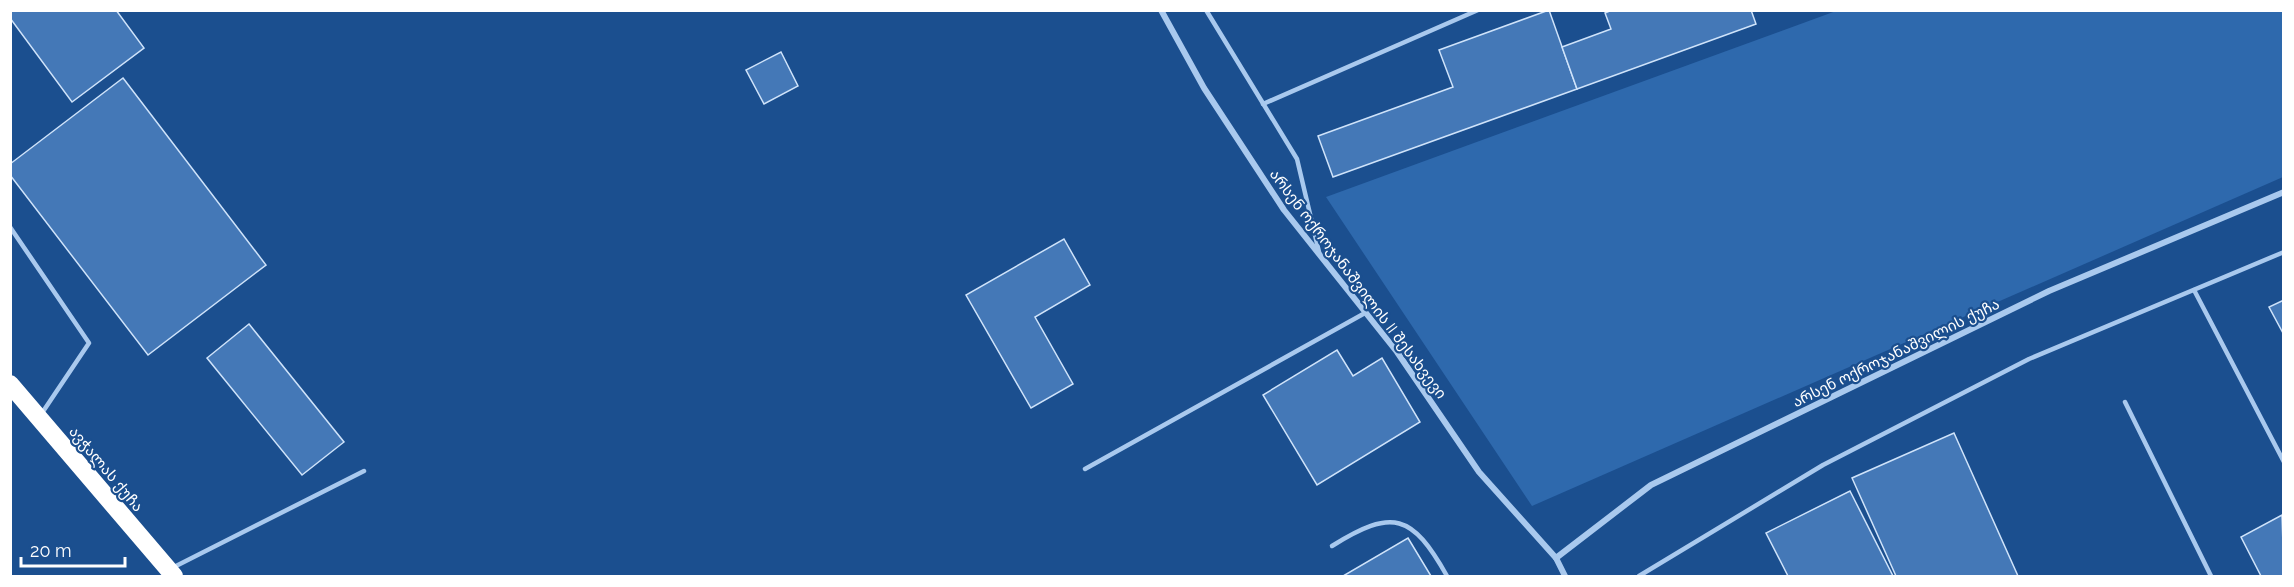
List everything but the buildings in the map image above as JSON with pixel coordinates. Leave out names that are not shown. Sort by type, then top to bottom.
[{"type":"highway","name":"ავჭალას ქუჩა","points":[[10,384],[171,573]]},
{"type":"street","name":"არსენ ოქროჯანაშვილის II შესახვევი","points":[[1161,10],[1204,88],[1284,210],[1397,352],[1479,472],[1556,558]]},
{"type":"street","name":"არსენ ოქროჯანაშვილის ქუჩა","points":[[1556,558],[1651,485],[2049,291],[2283,192]]},
{"type":"street","points":[[1556,558],[1565,576]]},
{"type":"lane","points":[[1263,104],[1478,10]]},
{"type":"lane","points":[[1206,11],[1297,159],[1320,255]]},
{"type":"lane","points":[[10,227],[89,343],[39,417]]},
{"type":"lane","points":[[1639,576],[1823,465],[2008,369],[2283,252]]},
{"type":"lane","points":[[2194,290],[2283,462]]},
{"type":"lane","points":[[1085,469],[1365,313]]},
{"type":"lane","points":[[2126,402],[2211,576]]},
{"type":"lane","points":[[171,573],[364,471]]},
{"type":"lane","points":[[1332,546],[1363,527],[1396,522],[1417,533],[1436,556],[1447,576]]},
{"type":"shaded area","points":[[1836,11],[2283,11],[2283,177],[1532,506],[1326,197]]}]
